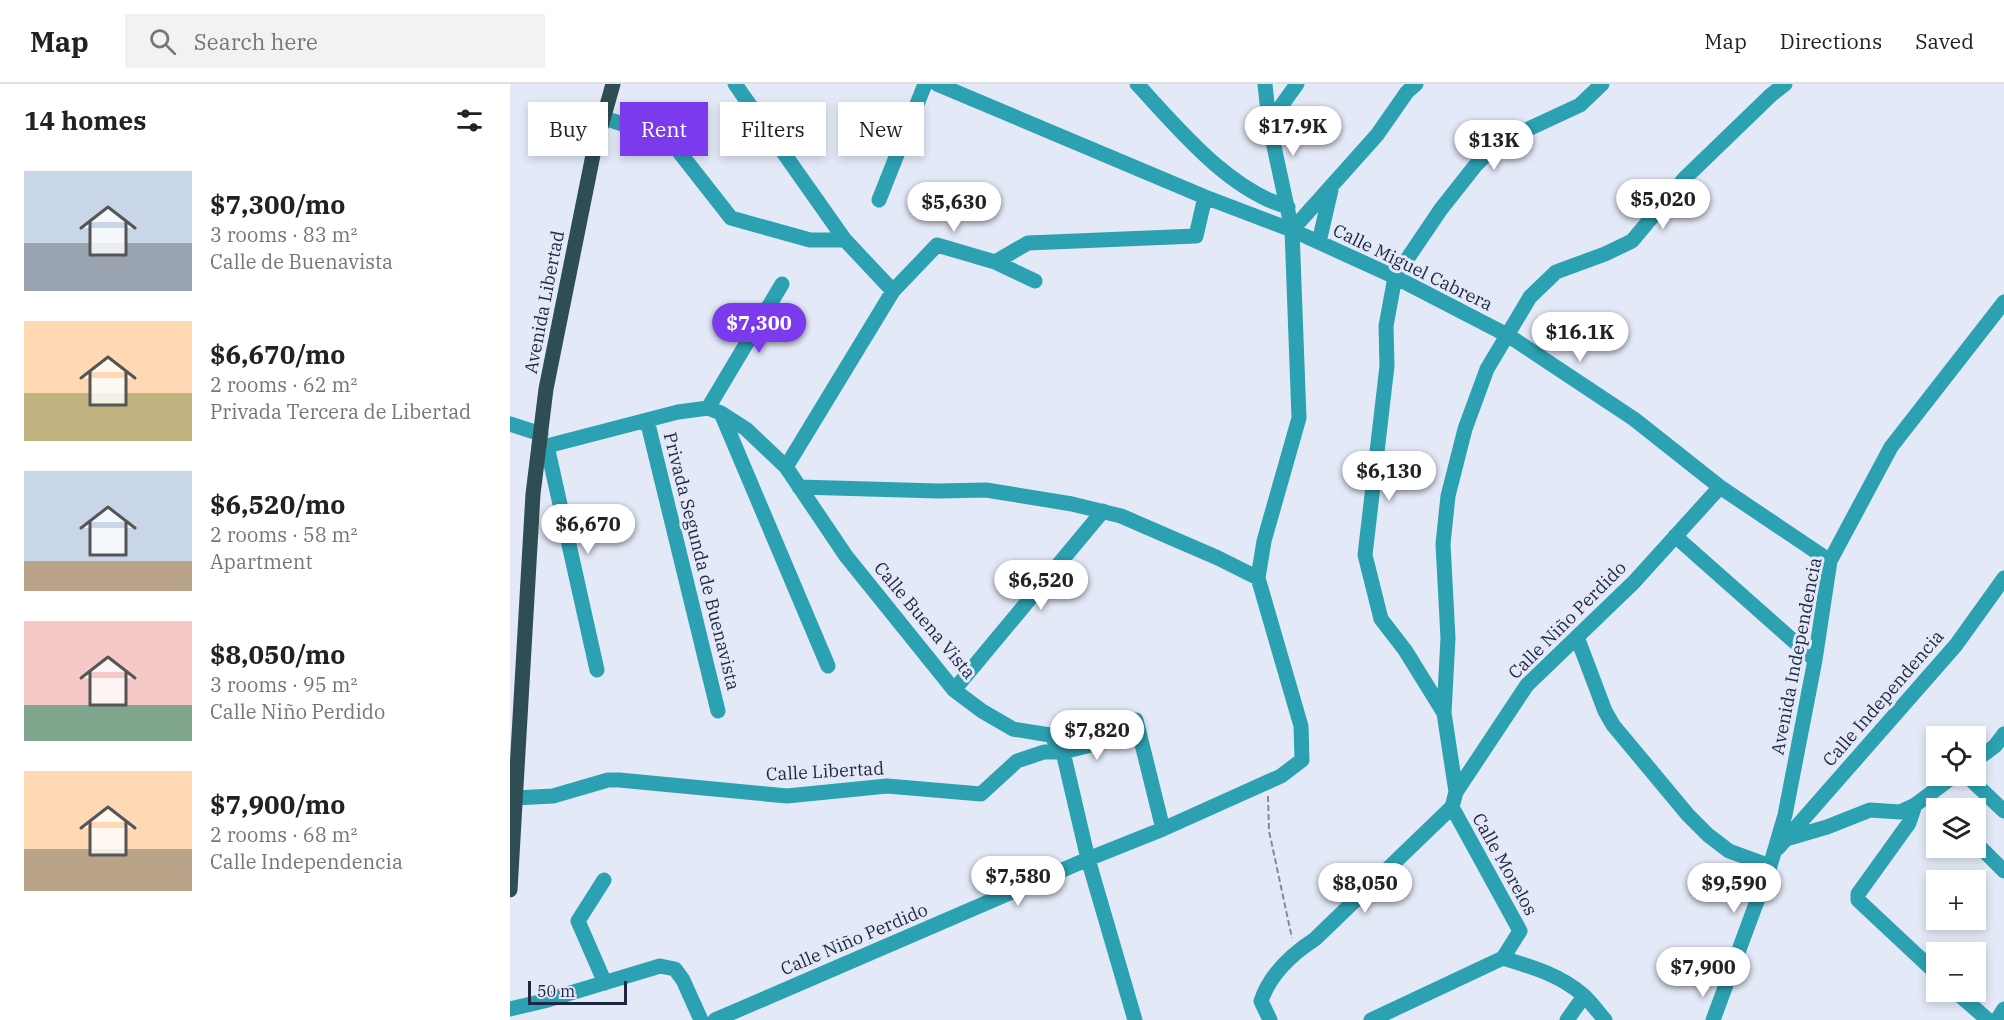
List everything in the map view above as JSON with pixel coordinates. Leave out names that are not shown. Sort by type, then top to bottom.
[{"type":"main road","name":"Avenida Libertad","points":[[608,103],[613,84]]},
{"type":"main road","name":"Avenida Libertad","points":[[510,890],[533,494],[542,442],[546,389],[593,156]]},
{"type":"street","points":[[735,84],[845,240],[893,291]]},
{"type":"street","points":[[879,200],[925,84]]},
{"type":"street","name":"Calle Miguel Cabrera","points":[[937,84],[1205,197],[1292,230],[1395,277],[1509,336],[1634,419],[1720,487],[1830,561]]},
{"type":"street","points":[[1137,84],[1185,136],[1234,180],[1272,202],[1287,207]]},
{"type":"street","points":[[799,487],[986,490],[1072,504],[1121,516],[1258,578],[1264,542],[1299,418],[1292,230],[1269,123],[1265,84]]},
{"type":"street","points":[[1269,123],[1297,84]]},
{"type":"street","points":[[1292,230],[1332,188],[1377,135],[1407,92],[1416,84]]},
{"type":"street","points":[[1444,713],[1405,650],[1381,620],[1365,555],[1387,366],[1386,326],[1395,277],[1441,209],[1475,166],[1498,143],[1580,105],[1602,84]]},
{"type":"street","points":[[1454,799],[1444,713],[1448,638],[1443,544],[1448,496],[1465,429],[1487,369],[1509,336],[1530,297],[1556,272],[1605,254],[1632,241],[1684,179],[1771,94],[1785,84]]},
{"type":"street","points":[[608,119],[669,139],[731,218],[810,240],[845,240]]},
{"type":"street","points":[[1319,242],[1332,188]]},
{"type":"street","points":[[995,262],[1028,243],[1196,236],[1205,197]]},
{"type":"street","points":[[786,467],[893,291],[937,245],[995,262],[1035,281]]},
{"type":"street","points":[[714,410],[782,284]]},
{"type":"street","name":"Avenida Independencia","points":[[1713,1020],[1772,860],[1785,814],[1815,660],[1830,561],[1892,447],[2004,302]]},
{"type":"street","points":[[510,424],[542,442],[647,420],[714,410]]},
{"type":"street","points":[[714,410],[828,666]]},
{"type":"street","name":"Calle Buena Vista","points":[[714,410],[746,429],[786,467],[846,556],[954,690],[982,711],[1013,729],[1050,735],[1063,752]]},
{"type":"street","name":"Privada Segunda de Buenavista","points":[[647,420],[718,711]]},
{"type":"street","points":[[542,442],[597,670]]},
{"type":"street","name":"Calle Niño Perdido","points":[[1270,1020],[1261,1001],[1266,987],[1295,952],[1315,939],[1454,799],[1527,686],[1634,582],[1720,487]]},
{"type":"street","points":[[954,690],[1103,511]]},
{"type":"street","points":[[1675,536],[1815,660]]},
{"type":"street","name":"Calle Niño Perdido","points":[[715,1020],[1162,829],[1281,776],[1302,760],[1301,726],[1258,578]]},
{"type":"street","name":"Calle Independencia","points":[[1772,860],[1786,838],[1956,645],[2004,578]]},
{"type":"street","points":[[1577,637],[1605,711],[1613,725],[1688,815],[1708,835],[1729,851],[1772,860]]},
{"type":"street","points":[[1136,720],[1162,829]]},
{"type":"street","points":[[1986,753],[1995,746],[2004,734]]},
{"type":"street","name":"Calle Libertad","points":[[515,798],[554,796],[608,780],[787,796],[887,786],[981,794],[1017,761],[1044,752],[1063,752],[1123,737]]},
{"type":"street","points":[[1063,752],[1088,859],[1135,1020]]},
{"type":"street","points":[[1786,838],[1827,827],[1870,810],[1900,812],[1915,805],[1941,786]]},
{"type":"street","points":[[1978,786],[2004,811]]},
{"type":"street","name":"Calle Morelos","points":[[1454,799],[1520,931],[1503,958]]},
{"type":"street","points":[[1915,805],[1909,824],[1858,894],[1858,900],[1926,964]]},
{"type":"street","points":[[1986,853],[2004,871]]},
{"type":"street","points":[[604,880],[578,921],[605,983]]},
{"type":"street","points":[[1371,1020],[1503,958],[1546,972],[1564,981],[1584,996],[1605,1020]]},
{"type":"street","points":[[510,1009],[544,1002],[660,966],[675,969],[683,980],[701,1020]]},
{"type":"street","points":[[1567,1020],[1584,996]]},
{"type":"street","points":[[1967,1002],[1988,1020]]},
{"type":"street","points":[[1997,1020],[2004,1009]]},
{"type":"path","points":[[1267,781],[1269,831],[1295,952]]}]
